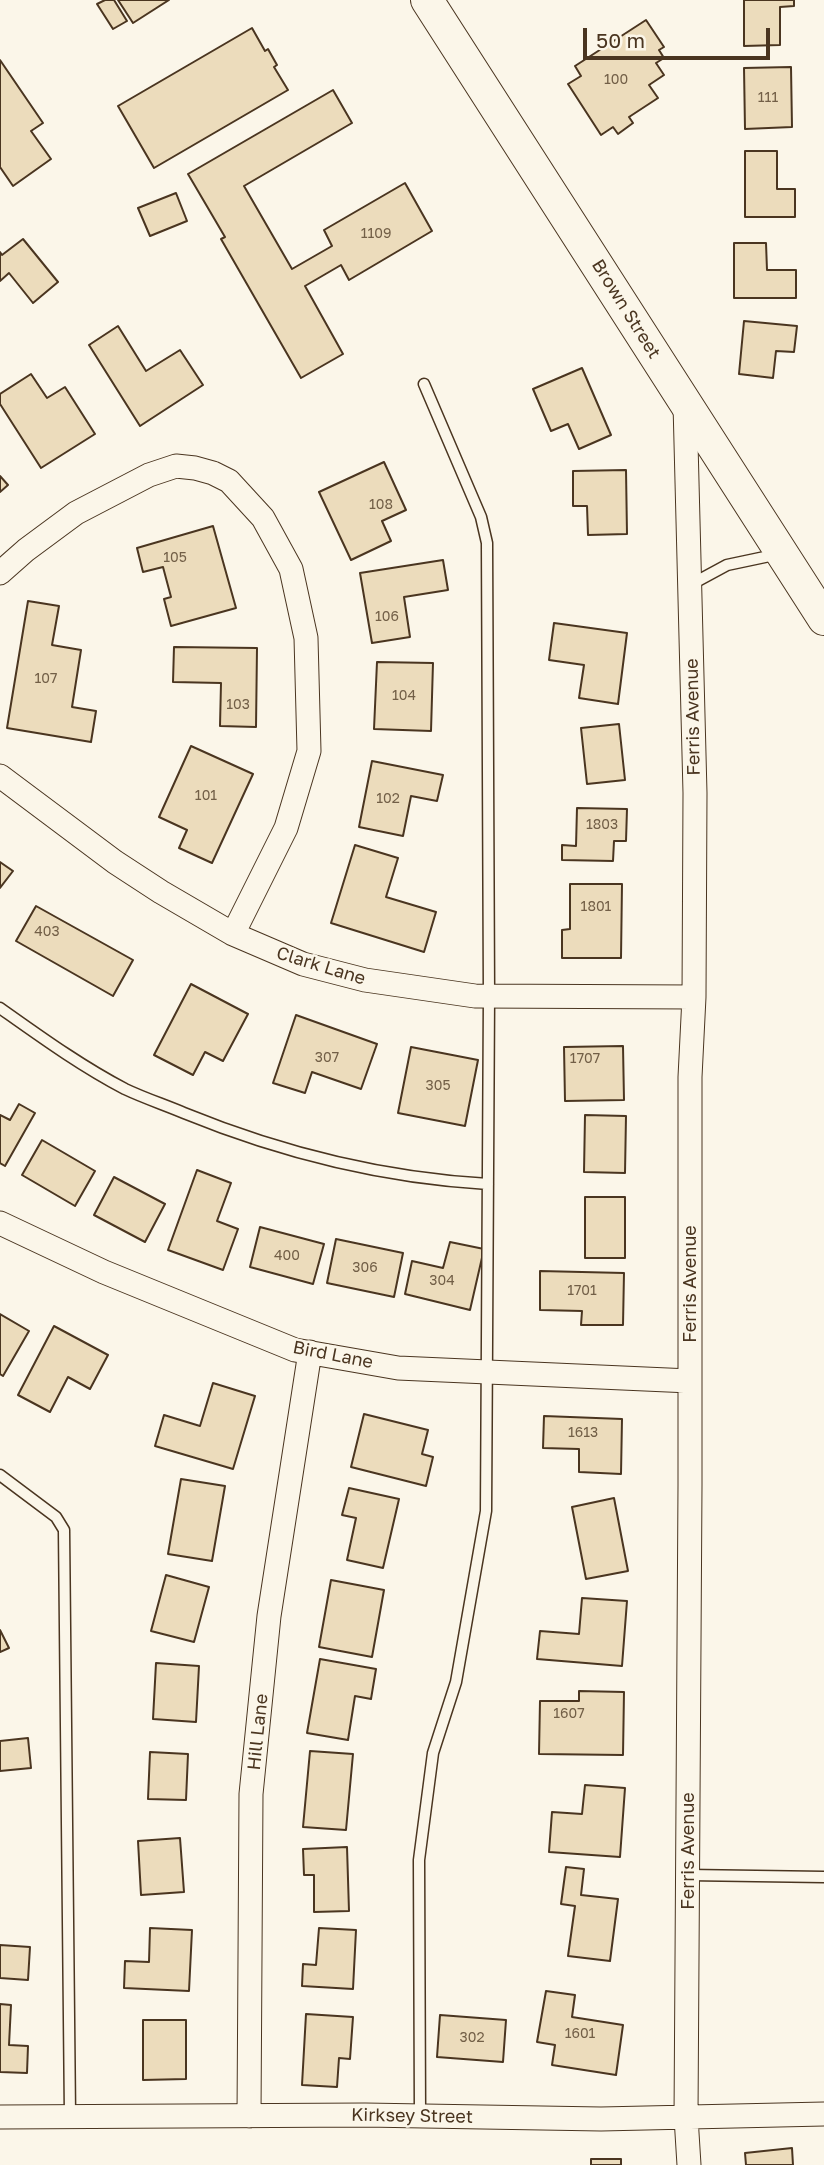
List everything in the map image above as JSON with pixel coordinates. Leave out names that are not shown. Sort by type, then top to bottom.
[{"type":"main road","name":"Brown Street","points":[[433,2],[824,619]]},
{"type":"street","name":"Ferris Avenue","points":[[685,403],[695,793],[694,997],[690,1077],[686,2117],[689,2165]]},
{"type":"street","points":[[0,573],[76,513],[149,475],[176,466],[214,473],[229,481],[263,518],[291,569],[306,638],[309,751],[286,828],[233,934]]},
{"type":"street","name":"Clark Lane","points":[[0,776],[161,892],[233,934],[303,964],[365,981],[489,996],[694,997]]},
{"type":"street","name":"Bird Lane","points":[[0,1223],[104,1272],[295,1350],[398,1368],[690,1381]]},
{"type":"street","name":"Hill Lane","points":[[249,2116],[251,1794],[269,1616],[310,1352]]},
{"type":"street","name":"Kirksey Street","points":[[0,2117],[420,2116],[601,2119],[824,2114]]},
{"type":"lane","points":[[420,2116],[419,1860],[433,1753],[456,1682],[486,1511],[489,996],[487,543],[481,517],[424,384]]},
{"type":"lane","points":[[690,585],[727,565],[782,553]]},
{"type":"lane","points":[[0,1008],[62,1052],[127,1089],[209,1123],[302,1154],[368,1170],[451,1182],[488,1184]]},
{"type":"lane","points":[[0,1475],[56,1517],[64,1530],[70,2116]]},
{"type":"lane","points":[[688,1875],[824,1877]]},
{"type":"building","points":[[114,0],[127,21],[113,29],[97,4]]},
{"type":"building","points":[[118,0],[169,0],[133,23]]},
{"type":"building","points":[[744,0],[794,0],[794,6],[780,7],[780,45],[744,46]]},
{"type":"building","points":[[646,20],[664,47],[659,50],[664,58],[656,63],[664,75],[649,85],[658,98],[629,117],[633,123],[618,134],[613,127],[601,135],[568,84],[581,76],[575,66]]},
{"type":"building","points":[[252,28],[265,51],[268,49],[277,65],[274,67],[288,90],[154,168],[118,106]]},
{"type":"building","points":[[0,60],[43,123],[31,131],[51,159],[13,186],[0,167]]},
{"type":"building","points":[[791,67],[792,127],[745,129],[744,68]]},
{"type":"building","points":[[333,90],[352,123],[244,186],[292,269],[332,246],[324,230],[405,183],[432,231],[349,280],[341,265],[305,286],[343,354],[301,378],[221,239],[225,237],[188,174]]},
{"type":"building","points":[[745,151],[777,151],[777,189],[795,189],[795,217],[745,217]]},
{"type":"building","points":[[176,193],[187,221],[150,236],[138,208]]},
{"type":"building","points":[[23,239],[58,282],[33,303],[9,273],[0,281],[0,252],[2,255]]},
{"type":"building","points":[[734,243],[766,243],[767,270],[796,270],[796,298],[734,298]]},
{"type":"building","points":[[744,321],[797,326],[794,352],[776,351],[773,378],[739,374]]},
{"type":"building","points":[[118,326],[146,371],[180,350],[203,385],[140,426],[89,345]]},
{"type":"building","points":[[582,368],[611,435],[579,449],[568,424],[551,431],[533,389]]},
{"type":"building","points":[[31,374],[47,398],[65,387],[95,434],[41,468],[0,404],[0,394]]},
{"type":"building","points":[[384,462],[406,510],[382,521],[391,541],[351,560],[319,492]]},
{"type":"building","points":[[626,470],[627,534],[588,535],[587,506],[573,506],[573,471]]},
{"type":"building","points":[[0,476],[8,485],[0,492]]},
{"type":"building","points":[[213,526],[236,608],[171,626],[164,599],[171,597],[163,567],[143,572],[137,548]]},
{"type":"building","points":[[443,560],[448,590],[404,597],[410,637],[372,643],[360,573]]},
{"type":"building","points":[[28,601],[59,606],[52,645],[81,650],[72,707],[96,711],[91,742],[7,728]]},
{"type":"building","points":[[554,623],[627,633],[618,704],[579,698],[584,665],[549,660]]},
{"type":"building","points":[[174,647],[257,648],[256,727],[220,726],[221,683],[173,682]]},
{"type":"building","points":[[377,662],[433,663],[431,731],[374,729]]},
{"type":"building","points":[[619,724],[625,780],[587,784],[581,728]]},
{"type":"building","points":[[191,746],[253,774],[212,863],[179,848],[187,830],[159,817]]},
{"type":"building","points":[[372,761],[443,775],[437,801],[411,796],[403,836],[359,827]]},
{"type":"building","points":[[577,808],[627,809],[626,841],[614,841],[613,861],[562,860],[562,845],[576,846]]},
{"type":"building","points":[[355,845],[398,858],[386,897],[436,912],[424,952],[331,923]]},
{"type":"building","points":[[0,862],[13,871],[0,888]]},
{"type":"building","points":[[570,884],[622,884],[621,958],[562,958],[562,930],[570,929]]},
{"type":"building","points":[[36,906],[133,960],[113,996],[16,941]]},
{"type":"building","points":[[191,984],[248,1014],[223,1061],[205,1052],[193,1075],[154,1055]]},
{"type":"building","points":[[296,1015],[377,1044],[361,1089],[312,1072],[305,1093],[273,1083]]},
{"type":"building","points":[[623,1046],[624,1100],[565,1101],[564,1047]]},
{"type":"building","points":[[411,1047],[478,1060],[465,1126],[398,1113]]},
{"type":"building","points":[[19,1104],[35,1113],[5,1166],[0,1163],[0,1115],[10,1120]]},
{"type":"building","points":[[585,1115],[626,1116],[625,1173],[584,1172]]},
{"type":"building","points":[[42,1140],[95,1171],[75,1206],[22,1175]]},
{"type":"building","points":[[197,1170],[231,1183],[217,1221],[238,1229],[223,1270],[168,1250]]},
{"type":"building","points":[[114,1177],[165,1204],[145,1242],[94,1215]]},
{"type":"building","points":[[585,1197],[625,1197],[625,1258],[585,1258]]},
{"type":"building","points":[[260,1227],[324,1244],[313,1284],[250,1267]]},
{"type":"building","points":[[336,1239],[403,1253],[394,1297],[327,1283]]},
{"type":"building","points":[[450,1242],[484,1249],[470,1310],[405,1294],[412,1261],[443,1268]]},
{"type":"building","points":[[540,1271],[624,1273],[623,1325],[581,1325],[582,1311],[540,1310]]},
{"type":"building","points":[[0,1314],[29,1331],[3,1376],[0,1374]]},
{"type":"building","points":[[54,1326],[108,1355],[90,1389],[68,1377],[50,1412],[18,1395]]},
{"type":"building","points":[[213,1383],[255,1396],[233,1469],[155,1446],[164,1415],[200,1426]]},
{"type":"building","points":[[364,1414],[428,1430],[422,1454],[433,1457],[426,1486],[351,1467]]},
{"type":"building","points":[[544,1416],[622,1419],[621,1474],[579,1472],[579,1449],[543,1448]]},
{"type":"building","points":[[181,1479],[225,1486],[212,1561],[168,1554]]},
{"type":"building","points":[[349,1488],[399,1499],[383,1568],[347,1560],[356,1518],[342,1515]]},
{"type":"building","points":[[614,1498],[628,1571],[586,1579],[572,1507]]},
{"type":"building","points":[[166,1575],[209,1587],[194,1642],[151,1631]]},
{"type":"building","points":[[331,1580],[384,1590],[372,1657],[319,1647]]},
{"type":"building","points":[[582,1598],[627,1601],[622,1666],[537,1659],[540,1631],[579,1634]]},
{"type":"building","points":[[0,1630],[9,1648],[0,1652]]},
{"type":"building","points":[[320,1659],[376,1669],[371,1699],[355,1696],[348,1740],[307,1733]]},
{"type":"building","points":[[156,1663],[199,1666],[196,1722],[153,1719]]},
{"type":"building","points":[[579,1691],[624,1692],[623,1755],[539,1754],[540,1701],[579,1701]]},
{"type":"building","points":[[28,1738],[31,1768],[0,1771],[0,1741]]},
{"type":"building","points":[[310,1751],[353,1754],[346,1830],[303,1827]]},
{"type":"building","points":[[150,1752],[188,1754],[186,1800],[148,1799]]},
{"type":"building","points":[[585,1785],[625,1788],[620,1857],[549,1852],[552,1812],[582,1814]]},
{"type":"building","points":[[180,1838],[184,1892],[141,1895],[138,1841]]},
{"type":"building","points":[[347,1847],[349,1911],[314,1912],[314,1875],[304,1875],[303,1849]]},
{"type":"building","points":[[566,1867],[584,1869],[581,1895],[618,1899],[610,1961],[568,1956],[575,1906],[561,1904]]},
{"type":"building","points":[[150,1928],[192,1930],[189,1991],[124,1988],[125,1961],[149,1962]]},
{"type":"building","points":[[319,1928],[356,1930],[353,1989],[302,1986],[303,1964],[316,1965]]},
{"type":"building","points":[[0,1945],[30,1947],[28,1980],[0,1978]]},
{"type":"building","points":[[546,1991],[575,1995],[572,2017],[623,2025],[616,2075],[552,2065],[555,2045],[537,2042]]},
{"type":"building","points":[[0,2004],[11,2005],[9,2045],[28,2046],[27,2073],[0,2072]]},
{"type":"building","points":[[306,2014],[353,2017],[350,2059],[339,2058],[337,2087],[302,2085]]},
{"type":"building","points":[[440,2015],[506,2020],[503,2062],[437,2057]]},
{"type":"building","points":[[143,2020],[186,2020],[186,2079],[143,2080]]},
{"type":"building","points":[[792,2148],[793,2165],[746,2165],[745,2153]]},
{"type":"building","points":[[591,2159],[621,2159],[621,2165],[591,2165]]}]
